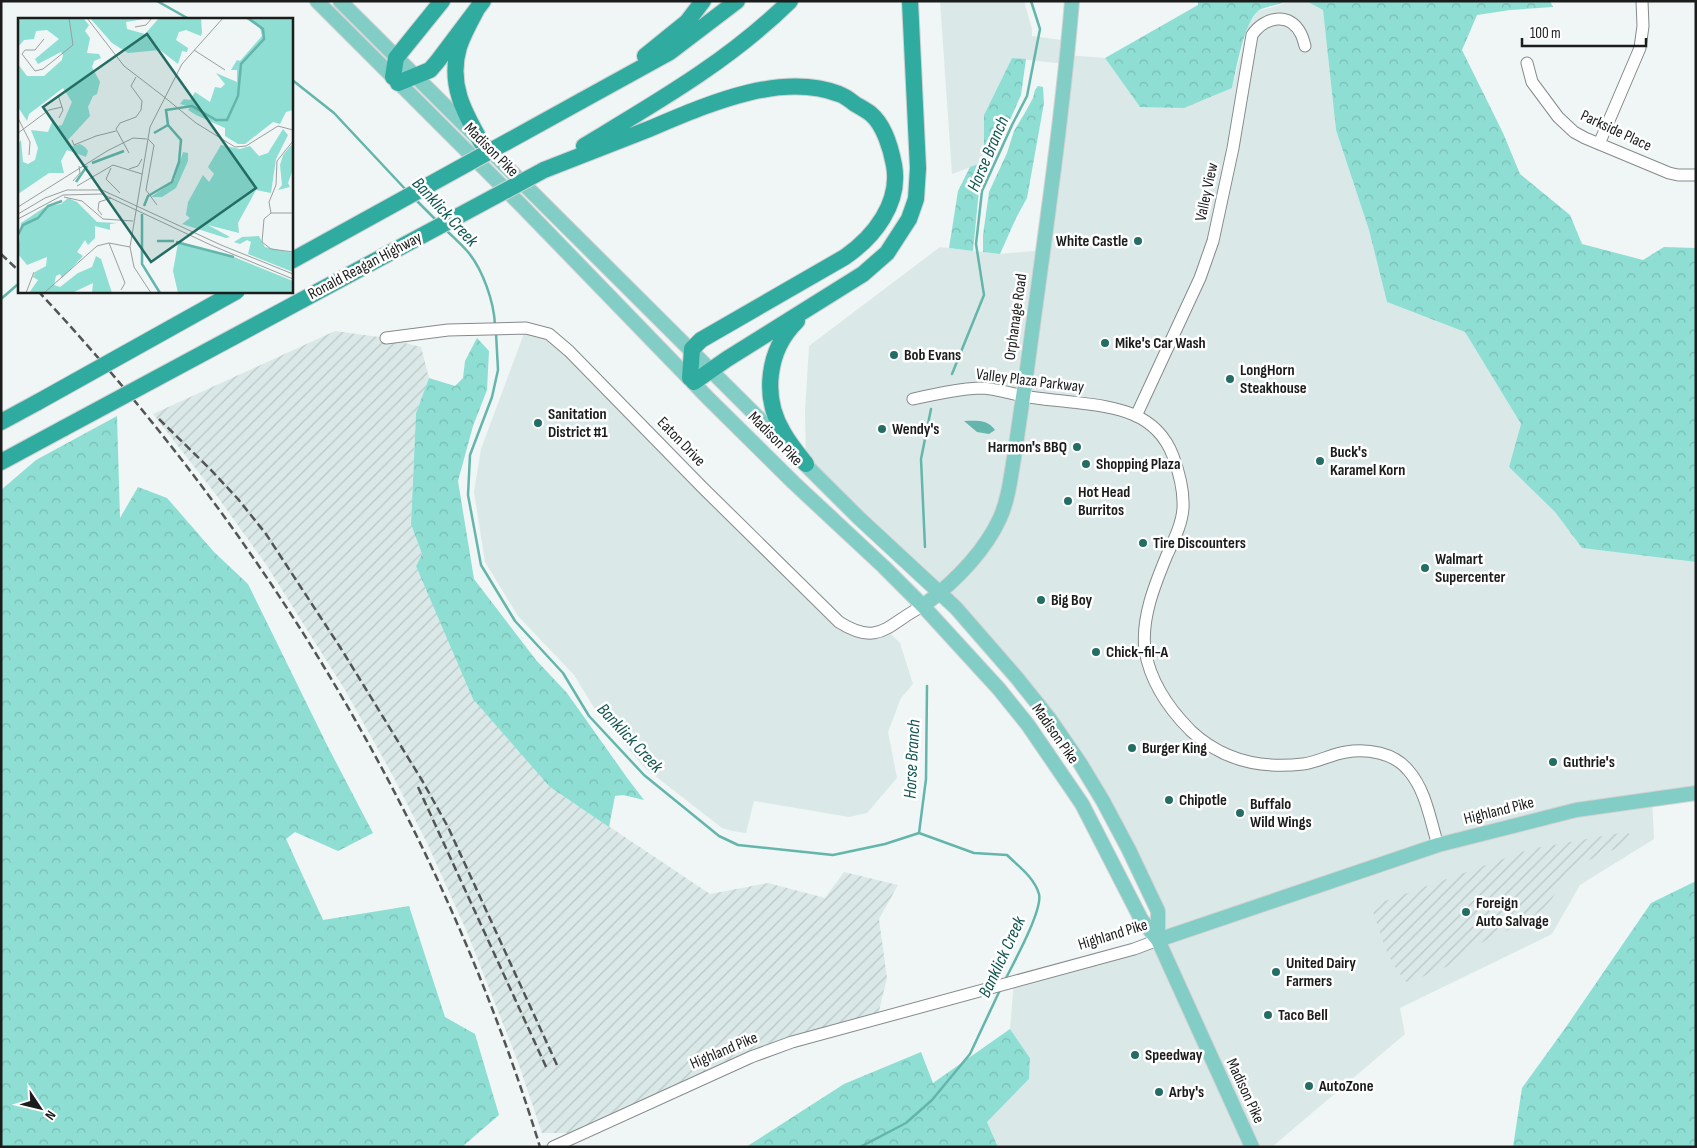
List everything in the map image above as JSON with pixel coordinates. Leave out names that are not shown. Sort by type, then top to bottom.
[{"type":"highway","points":[[442,1],[396,58],[396,80],[415,76],[430,70],[479,6]]},
{"type":"highway","points":[[616,82],[687,22],[703,1]]},
{"type":"highway","points":[[292,260],[670,52],[737,1]]},
{"type":"highway","points":[[622,132],[757,32],[790,1]]},
{"type":"highway","points":[[622,132],[709,104],[758,91],[795,86],[822,89],[840,94],[871,114],[879,124],[892,154],[895,172],[892,193],[875,231],[862,245],[816,274],[701,340],[692,349],[692,380],[711,371],[863,274],[887,253],[909,219],[916,199],[918,168],[910,1]]},
{"type":"highway","points":[[479,6],[459,46],[456,72],[458,94],[464,112],[482,142]]},
{"type":"highway","name":"Ronald Reagan Highway","points":[[1,462],[544,170],[622,132]]},
{"type":"highway","points":[[1,422],[235,292]]},
{"type":"highway","points":[[806,464],[783,433],[776,419],[770,399],[770,380],[773,360],[778,347],[794,323],[810,308]]},
{"type":"main road","name":"Madison Pike","points":[[317,1],[523,206],[794,483],[923,606],[999,689],[1028,724],[1082,804],[1141,919],[1158,940],[1252,1147]]},
{"type":"main road","name":"Madison Pike","points":[[340,1],[692,349],[711,371],[859,518],[956,608],[1017,678],[1080,763],[1103,801],[1158,911],[1158,940]]},
{"type":"main road","name":"Orphanage Road","points":[[923,606],[940,593],[972,560],[999,519],[1004,506],[1011,477],[1024,396],[1046,228],[1072,1]]},
{"type":"main road","name":"Highland Pike","points":[[1158,940],[1438,845],[1576,810],[1696,793]]},
{"type":"street","points":[[1600,144],[1640,48],[1643,26],[1642,1]]},
{"type":"street","name":"Valley View","points":[[1136,416],[1200,278],[1214,241],[1234,148],[1252,35],[1258,26],[1269,20],[1282,19],[1293,25],[1301,33],[1305,46]]},
{"type":"street","name":"Parkside Place","points":[[1527,63],[1532,82],[1558,117],[1574,132],[1669,173],[1678,175],[1696,174]]},
{"type":"street","name":"Eaton Drive","points":[[386,338],[466,329],[526,328],[549,334],[569,351],[702,487],[839,622],[850,629],[864,634],[877,633],[883,631],[909,612],[923,606]]},
{"type":"street","name":"Valley Plaza Parkway","points":[[913,399],[980,388],[1024,396],[1119,408],[1156,429],[1169,447],[1178,468],[1182,486],[1183,509],[1177,531],[1152,596],[1145,632],[1146,650],[1151,672],[1171,708],[1192,731],[1208,744],[1232,758],[1267,766],[1304,764],[1346,752],[1366,751],[1394,759],[1407,768],[1420,787],[1438,845]]},
{"type":"street","name":"Highland Pike","points":[[552,1147],[751,1057],[792,1042],[1134,949],[1158,940]]},
{"type":"shaded area","points":[[940,1],[1024,1],[1032,29],[1032,36],[1068,41],[1067,55],[1105,58],[1140,107],[1232,88],[1248,25],[1258,11],[1287,1],[1306,1],[1323,10],[1336,130],[1369,230],[1387,302],[1465,332],[1521,424],[1509,467],[1555,512],[1582,548],[1696,562],[1696,793],[1652,798],[1654,839],[1580,885],[1552,934],[1400,1008],[1405,1034],[1272,1147],[998,1147],[987,1122],[1029,1079],[1030,1058],[1010,1029],[1014,981],[1157,940],[1158,911],[1129,850],[1017,678],[806,464],[805,411],[809,346],[940,247],[1000,254],[1043,250],[1065,64],[1012,58],[984,115],[984,162],[952,174]]},
{"type":"shaded area","points":[[526,328],[540,331],[850,629],[886,629],[900,643],[913,684],[901,698],[888,732],[897,778],[867,813],[849,817],[754,801],[746,833],[722,828],[645,768],[596,711],[574,675],[518,616],[485,562],[474,492],[481,449]]},
{"type":"shaded area","points":[[335,331],[386,338],[421,347],[429,378],[416,413],[411,523],[422,554],[416,566],[442,624],[550,787],[710,894],[768,883],[825,898],[844,872],[898,885],[879,919],[887,978],[877,1019],[792,1042],[585,1133],[542,1133],[518,1062],[467,932],[428,845],[393,776],[345,690],[267,566],[217,496],[153,414]]},
{"type":"shaded area","name":"Foreign Auto Salvage","points":[[1625,832],[1637,837],[1615,849],[1573,867],[1567,872],[1553,897],[1544,908],[1523,924],[1498,934],[1462,953],[1448,966],[1407,983],[1395,967],[1386,950],[1371,906],[1531,849]]},
{"type":"green space","points":[[1198,1],[1287,1],[1260,10],[1253,17],[1241,47],[1232,88],[1184,108],[1140,107],[1105,58],[1198,5]]},
{"type":"green space","points":[[1306,1],[1550,1],[1553,7],[1510,10],[1477,15],[1462,50],[1503,133],[1520,174],[1570,215],[1582,244],[1643,260],[1664,247],[1696,248],[1696,562],[1582,548],[1555,512],[1509,467],[1521,424],[1465,332],[1387,302],[1369,230],[1336,130],[1323,10]]},
{"type":"green space","points":[[1012,58],[1026,59],[1021,95],[979,190],[973,251],[949,248],[958,191],[970,167],[984,162],[984,115]]},
{"type":"green space","points":[[1038,86],[1043,87],[1044,103],[1027,198],[1000,254],[983,252],[983,235],[989,192],[1007,153],[1014,131]]},
{"type":"green space","points":[[477,338],[489,351],[487,390],[473,426],[458,481],[474,579],[536,660],[567,693],[644,800],[623,795],[615,796],[609,827],[550,787],[473,699],[416,566],[422,554],[411,524],[416,413],[429,378],[455,386],[463,378],[465,361]]},
{"type":"green space","points":[[117,416],[120,518],[138,487],[167,498],[214,552],[248,584],[328,747],[373,833],[338,851],[295,832],[286,839],[323,920],[409,906],[445,1017],[475,1034],[499,1115],[462,1147],[1,1147],[1,490],[36,460]]},
{"type":"green space","points":[[1696,881],[1696,1147],[1513,1147],[1522,1088],[1651,903]]},
{"type":"green space","points":[[1010,1029],[1030,1058],[1029,1079],[987,1122],[998,1147],[746,1147],[844,1084],[921,1052],[933,1083]]},
{"type":"water","points":[[964,421],[985,422],[995,430],[989,434],[977,432]]},
{"type":"waterway","name":"Banklick Creek","points":[[157,1],[187,18]]},
{"type":"waterway","name":"Horse Branch","points":[[952,374],[984,295],[976,244],[982,191],[1027,96],[1040,29],[1031,1]]},
{"type":"waterway","name":"Banklick Creek","points":[[292,80],[334,113],[407,191]]},
{"type":"waterway","name":"Banklick Creek","points":[[416,200],[437,221]]},
{"type":"waterway","name":"Banklick Creek","points":[[446,230],[468,252],[483,277],[490,297],[495,325]]},
{"type":"waterway","points":[[1,299],[17,285]]},
{"type":"waterway","name":"Banklick Creek","points":[[496,333],[498,370],[492,397],[470,455],[468,495],[481,565],[515,621],[563,673],[589,716],[644,775],[719,836],[738,845],[833,855],[885,844],[919,833],[974,853],[1007,855],[1033,882],[1039,894],[1039,902],[1032,924],[1005,980]]},
{"type":"waterway","name":"Horse Branch","points":[[925,547],[921,459],[931,409]]},
{"type":"waterway","name":"Horse Branch","points":[[919,833],[926,779],[927,686]]},
{"type":"waterway","name":"Banklick Creek","points":[[860,1147],[906,1123],[932,1100],[970,1054],[1000,990]]},
{"type":"railway","points":[[1,254],[18,270]]},
{"type":"railway","points":[[39,292],[122,385],[200,483],[272,585],[338,691],[398,800],[452,912],[499,1028],[540,1147]]},
{"type":"railway","points":[[159,419],[238,499],[266,534],[340,647],[423,782],[448,827],[557,1065]]},
{"type":"railway","points":[[418,787],[547,1069]]},
{"type":"place","name":"White Castle","points":[[1138,241]]},
{"type":"place","name":"Mike's Car Wash","points":[[1105,343]]},
{"type":"place","name":"Bob Evans","points":[[894,355]]},
{"type":"place","name":"LongHorn Steakhouse","points":[[1230,379]]},
{"type":"place","name":"Sanitation District #1","points":[[538,423]]},
{"type":"place","name":"Wendy's","points":[[882,429]]},
{"type":"place","name":"Harmon's BBQ","points":[[1077,447]]},
{"type":"place","name":"Buck's Karamel Korn","points":[[1320,461]]},
{"type":"place","name":"Shopping Plaza","points":[[1086,464]]},
{"type":"place","name":"Hot Head Burritos","points":[[1068,501]]},
{"type":"place","name":"Tire Discounters","points":[[1143,543]]},
{"type":"place","name":"Walmart Supercenter","points":[[1425,568]]},
{"type":"place","name":"Big Boy","points":[[1041,600]]},
{"type":"place","name":"Chick-fil-A","points":[[1096,652]]},
{"type":"place","name":"Burger King","points":[[1132,748]]},
{"type":"place","name":"Guthrie's","points":[[1553,762]]},
{"type":"place","name":"Chipotle","points":[[1169,800]]},
{"type":"place","name":"Buffalo Wild Wings","points":[[1240,813]]},
{"type":"place","name":"Foreign Auto Salvage","points":[[1466,912]]},
{"type":"place","name":"United Dairy Farmers","points":[[1276,972]]},
{"type":"place","name":"Taco Bell","points":[[1268,1015]]},
{"type":"place","name":"Speedway","points":[[1135,1055]]},
{"type":"place","name":"AutoZone","points":[[1309,1086]]},
{"type":"place","name":"Arby's","points":[[1159,1092]]}]
